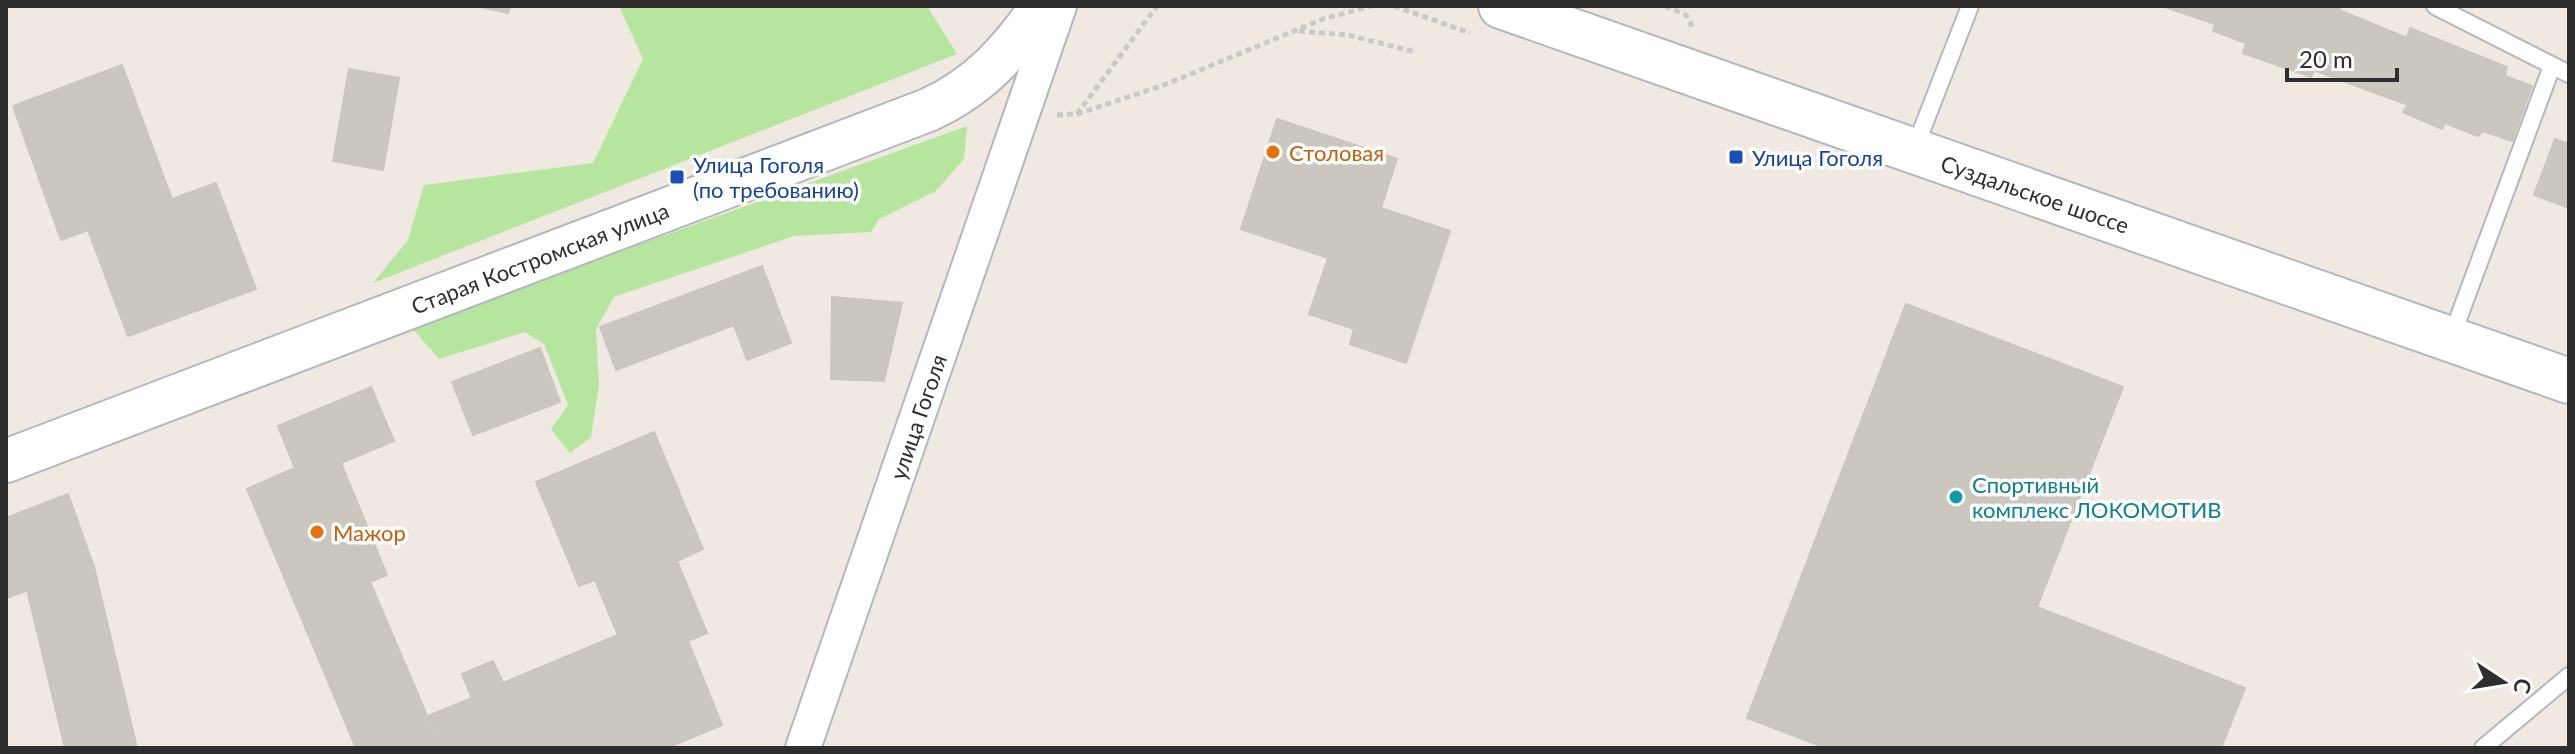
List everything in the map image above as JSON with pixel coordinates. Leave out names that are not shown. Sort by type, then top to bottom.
[{"type":"main road","name":"Суздальское шоссе","points":[[1501,6],[2569,381]]},
{"type":"street","name":"улица Гоголя","points":[[803,748],[1038,102],[1038,11]]},
{"type":"street","name":"Старая Костромская улица","points":[[6,461],[928,110],[955,98],[989,71],[1038,11]]},
{"type":"lane","points":[[1914,151],[1970,6]]},
{"type":"lane","points":[[2435,6],[2569,74]]},
{"type":"lane","points":[[2450,340],[2552,66]]},
{"type":"lane","points":[[2483,748],[2569,676]]},
{"type":"path","points":[[1077,114],[1157,6]]},
{"type":"path","points":[[1038,102],[1077,114],[1164,85],[1294,31],[1371,6]]},
{"type":"path","points":[[1665,6],[1690,19],[1687,40]]},
{"type":"path","points":[[1294,31],[1348,35],[1416,52]]},
{"type":"green space","points":[[619,6],[927,6],[957,54],[373,283],[408,240],[424,185],[593,163],[643,59]]},
{"type":"green space","points":[[967,126],[964,159],[936,191],[879,219],[871,232],[794,236],[614,297],[596,329],[599,385],[591,437],[570,453],[551,429],[568,405],[544,344],[525,332],[439,359],[411,327]]},
{"type":"building","points":[[477,6],[510,6],[508,13]]},
{"type":"building","points":[[2162,6],[2341,6],[2339,10],[2407,38],[2410,28],[2507,67],[2505,76],[2532,86],[2512,141],[2483,131],[2478,136],[2445,123],[2442,129],[2403,112],[2408,105],[2314,70],[2311,77],[2243,53],[2246,43],[2213,31],[2215,24]]},
{"type":"building","points":[[122,65],[172,199],[216,183],[256,289],[128,336],[88,230],[61,240],[13,106]]},
{"type":"building","points":[[349,69],[399,78],[383,170],[333,161]]},
{"type":"building","points":[[1277,119],[1397,159],[1381,208],[1450,231],[1406,363],[1350,344],[1354,329],[1309,314],[1328,258],[1241,229]]},
{"type":"building","points":[[2555,139],[2569,144],[2569,208],[2534,195]]},
{"type":"building","points":[[762,266],[791,343],[747,360],[734,325],[616,370],[600,327]]},
{"type":"building","points":[[832,297],[902,303],[884,381],[831,379]]},
{"type":"building","name":"Спортивный комплекс ЛОКОМОТИВ","points":[[1906,304],[2123,387],[2037,607],[2245,688],[2221,748],[1826,748],[1747,718]]},
{"type":"building","points":[[540,348],[560,402],[473,435],[452,382]]},
{"type":"building","name":"Мажор","points":[[371,387],[394,441],[341,463],[387,575],[370,582],[440,746],[435,748],[356,748],[247,489],[295,468],[278,426]]},
{"type":"building","points":[[654,432],[703,549],[677,561],[707,633],[688,641],[722,725],[667,748],[435,748],[440,746],[428,716],[472,698],[462,674],[493,661],[503,683],[618,635],[595,580],[579,586],[536,482]]},
{"type":"building","points":[[68,494],[94,567],[6,598],[6,518]]},
{"type":"building","points":[[94,567],[137,748],[65,748],[27,590]]},
{"type":"place","name":"Столовая","points":[[1273,152]]},
{"type":"place","name":"Улица Гоголя","points":[[1736,157]]},
{"type":"place","name":"Улица Гоголя (по требованию)","points":[[677,177]]},
{"type":"place","name":"Спортивный комплекс ЛОКОМОТИВ","points":[[1956,497]]},
{"type":"place","name":"Мажор","points":[[317,532]]}]
